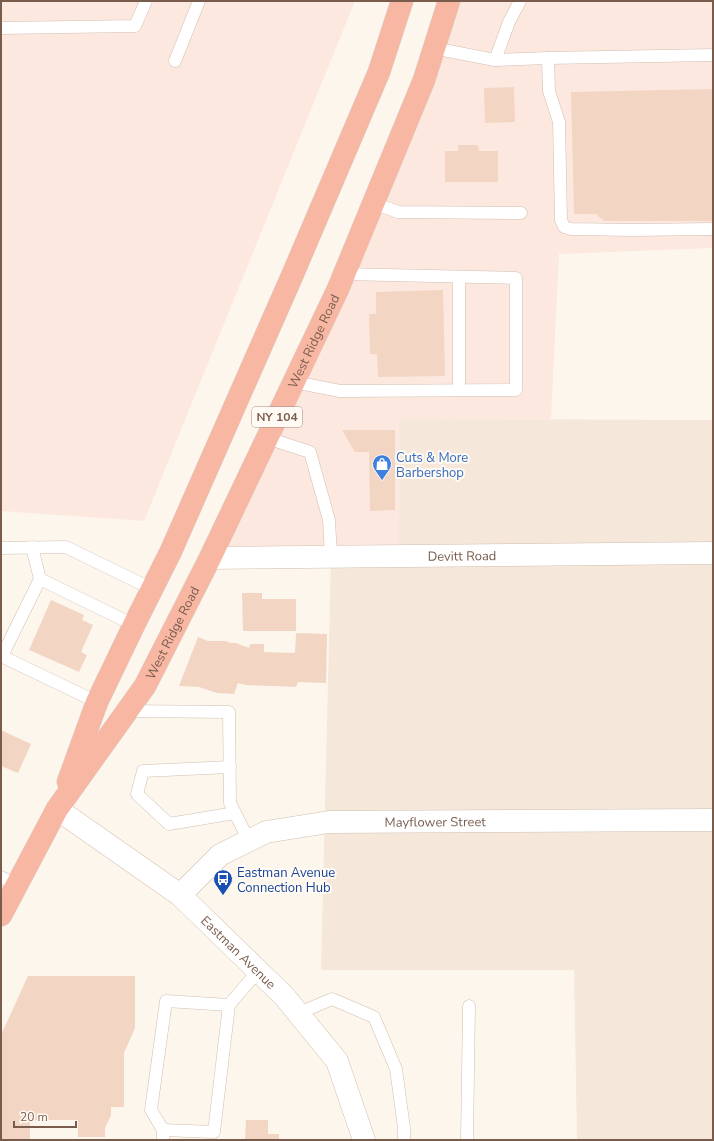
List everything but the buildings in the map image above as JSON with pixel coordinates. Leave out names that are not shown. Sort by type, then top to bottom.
[{"type":"highway","name":"West Ridge Road","points":[[58,809],[97,702],[171,551],[292,276],[379,72],[402,1]]},
{"type":"highway","name":"West Ridge Road","points":[[1,915],[9,881],[145,686],[210,558],[344,274],[424,80],[449,1]]},
{"type":"street","name":"Devitt Road","points":[[210,558],[713,553]]},
{"type":"street","name":"Eastman Avenue","points":[[58,809],[180,895],[284,996],[337,1060],[364,1140]]},
{"type":"street","name":"Mayflower Street","points":[[180,895],[220,855],[266,832],[329,822],[713,820]]},
{"type":"lane","points":[[1,28],[135,26],[146,1]]},
{"type":"lane","points":[[175,60],[199,1]]},
{"type":"lane","points":[[495,60],[509,22],[520,1]]},
{"type":"lane","points":[[434,48],[495,60],[713,55]]},
{"type":"lane","points":[[548,58],[549,91],[560,122],[561,220],[564,226],[571,230],[713,228]]},
{"type":"lane","points":[[373,203],[398,212],[521,213]]},
{"type":"lane","points":[[294,382],[340,391],[516,390],[516,278],[344,274]]},
{"type":"lane","points":[[458,390],[459,276]]},
{"type":"lane","points":[[267,438],[310,452],[329,520],[331,557]]},
{"type":"lane","points":[[1,548],[66,547],[152,589]]},
{"type":"lane","points":[[32,548],[40,579],[1,656],[97,702]]},
{"type":"lane","points":[[40,579],[134,625]]},
{"type":"lane","points":[[127,711],[229,712],[230,803],[248,841]]},
{"type":"lane","points":[[230,767],[143,771],[136,794],[169,824],[235,813]]},
{"type":"lane","points":[[229,1005],[166,1001],[151,1110],[163,1135],[214,1132],[229,1005],[258,971]]},
{"type":"lane","points":[[299,1013],[332,999],[374,1017],[396,1069],[404,1128],[404,1140]]},
{"type":"lane","points":[[467,1140],[469,1006]]},
{"type":"shaded area","points":[[1,1],[355,1],[144,521],[1,511]]},
{"type":"shaded area","points":[[449,1],[713,1],[713,248],[559,254],[551,419],[399,419],[398,556],[210,558],[338,289]]},
{"type":"shaded area","points":[[399,419],[713,420],[713,1140],[577,1140],[574,970],[321,970],[331,557],[398,556]]},
{"type":"place","name":"Cuts & More Barbershop","points":[[382,481]]},
{"type":"place","name":"Eastman Avenue Connection Hub","points":[[223,896]]}]
